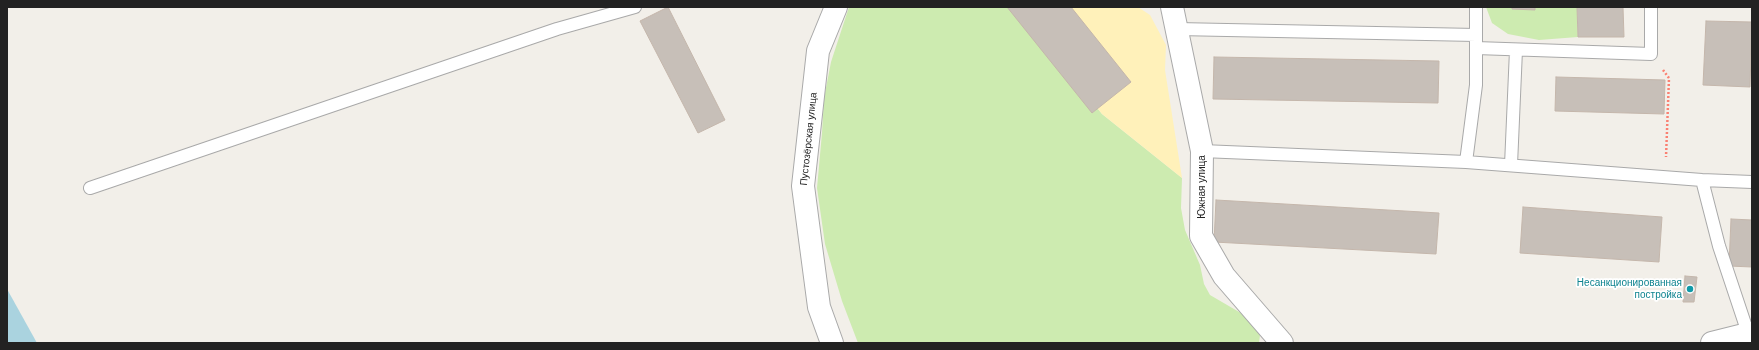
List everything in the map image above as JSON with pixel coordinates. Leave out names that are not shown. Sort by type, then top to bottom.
[{"type":"street","name":"Пустозёрская улица","points":[[832,343],[819,307],[803,186],[818,51],[836,7]]},
{"type":"street","name":"Южная улица","points":[[1172,7],[1202,151],[1202,236],[1224,276],[1282,343]]},
{"type":"street","points":[[1712,343],[1750,333]]},
{"type":"lane","points":[[90,188],[558,29],[635,7]]},
{"type":"lane","points":[[1466,162],[1476,84],[1476,7]]},
{"type":"lane","points":[[1476,48],[1651,54],[1651,7]]},
{"type":"lane","points":[[1177,29],[1476,35]]},
{"type":"lane","points":[[1511,165],[1516,50]]},
{"type":"lane","points":[[1202,151],[1466,162],[1702,180],[1752,182]]},
{"type":"lane","points":[[1702,180],[1719,246],[1750,333]]},
{"type":"path","points":[[1651,54],[1669,78],[1665,177]]},
{"type":"green space","points":[[849,7],[1017,7],[1102,114],[1182,178],[1181,208],[1185,230],[1200,265],[1204,284],[1210,295],[1246,316],[1260,335],[1259,343],[858,343],[842,301],[825,244],[817,188],[824,98],[831,62]]},
{"type":"green space","points":[[1486,7],[1577,7],[1578,37],[1539,40],[1508,34],[1492,23]]},
{"type":"sand","points":[[1017,7],[1138,7],[1150,15],[1166,45],[1165,70],[1182,178],[1102,114]]},
{"type":"water","points":[[7,289],[37,343],[7,343]]},
{"type":"building","points":[[668,7],[725,120],[698,133],[640,21]]},
{"type":"building","points":[[1007,7],[1071,7],[1131,82],[1092,113]]},
{"type":"building","points":[[1512,7],[1535,7],[1535,10],[1512,9]]},
{"type":"building","points":[[1577,7],[1623,7],[1624,37],[1578,37]]},
{"type":"building","points":[[1706,21],[1752,22],[1750,87],[1703,85]]},
{"type":"building","points":[[1214,57],[1439,61],[1438,103],[1213,99]]},
{"type":"building","points":[[1556,77],[1665,80],[1664,114],[1555,111]]},
{"type":"building","points":[[1216,200],[1439,213],[1436,254],[1214,242]]},
{"type":"building","points":[[1523,207],[1662,217],[1659,262],[1520,253]]},
{"type":"building","points":[[1731,219],[1752,220],[1752,267],[1729,266]]},
{"type":"building","name":"Несанкционированная постройка","points":[[1685,276],[1697,277],[1694,302],[1683,302]]},
{"type":"place","name":"Несанкционированная постройка","points":[[1690,289]]}]
